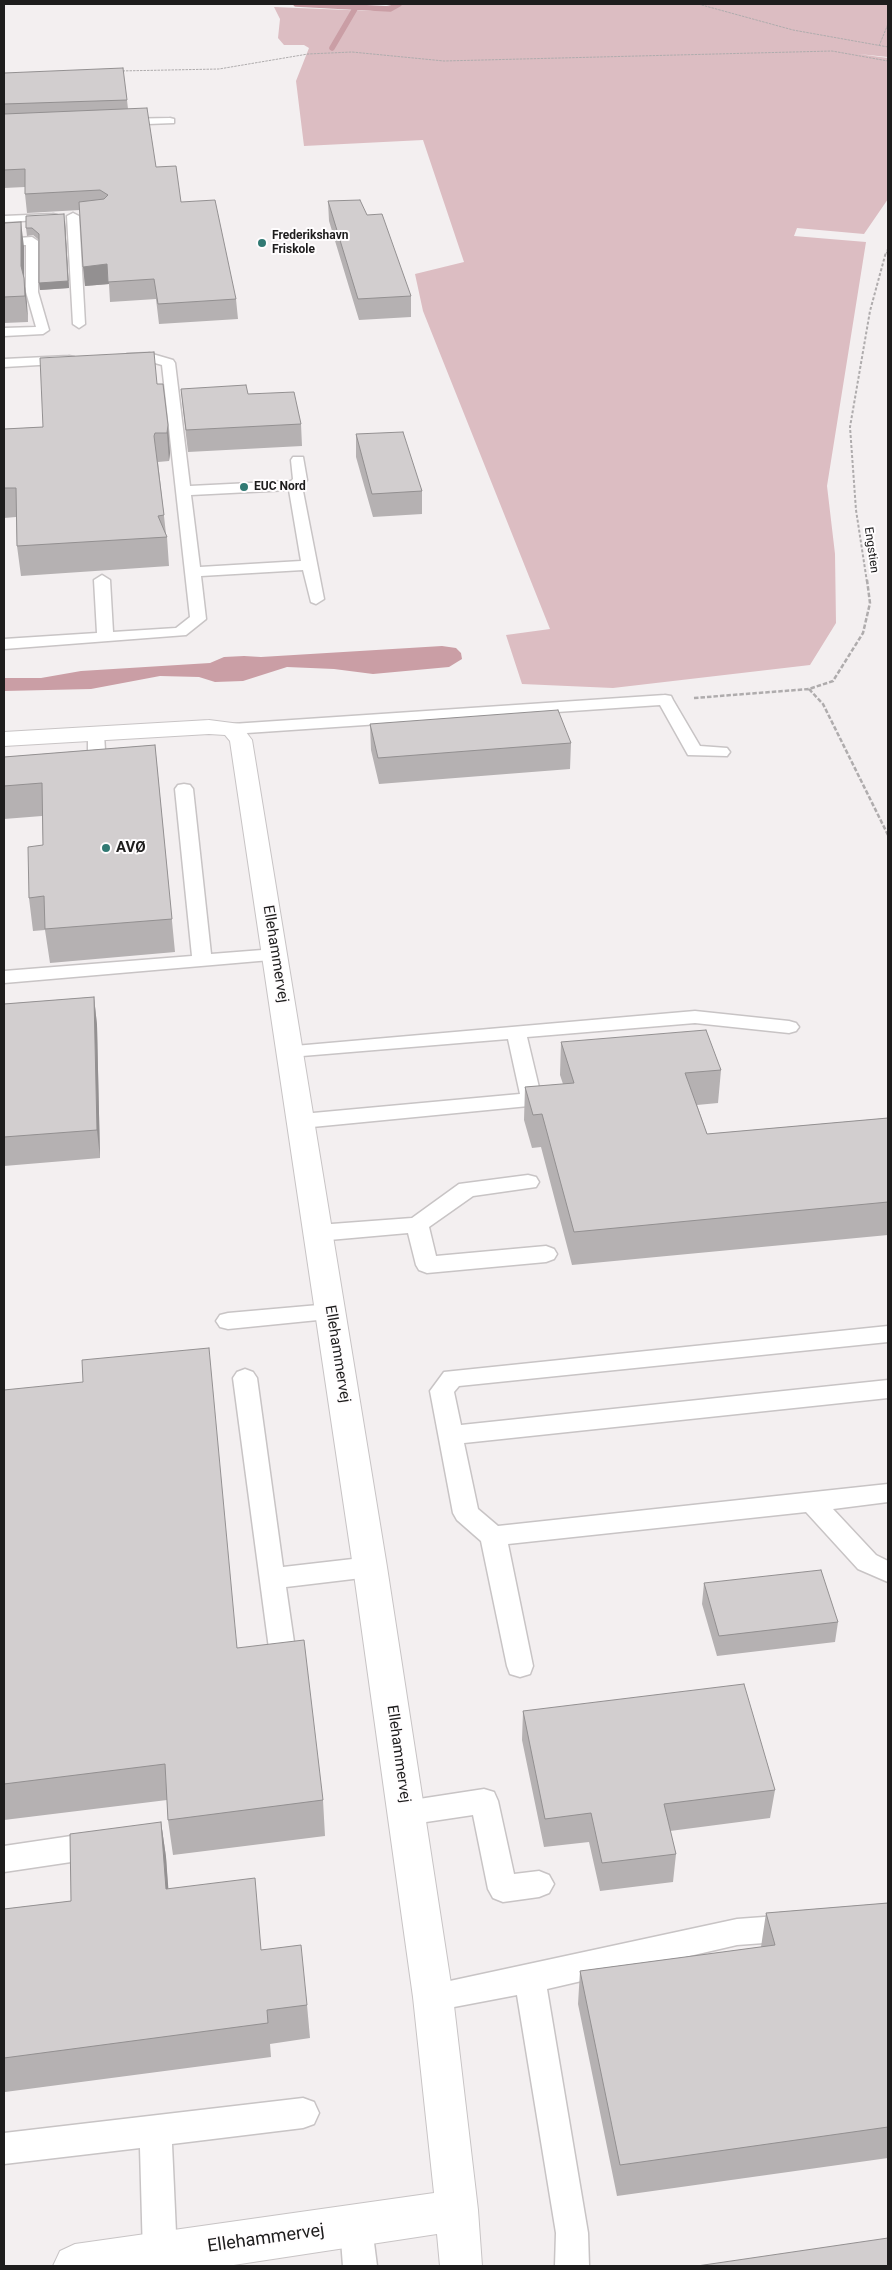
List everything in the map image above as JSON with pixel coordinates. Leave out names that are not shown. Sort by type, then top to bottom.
[{"type":"street","points":[[4,739],[209,727],[232,730]]},
{"type":"street","name":"Ellehammervej","points":[[232,730],[242,740],[370,1567],[433,1997],[457,2210],[461,2266]]},
{"type":"street","name":"Ellehammervej","points":[[75,2266],[160,2255],[358,2246],[457,2210]]},
{"type":"lane","points":[[113,123],[170,121]]},
{"type":"lane","points":[[4,219],[78,216],[79,324]]},
{"type":"lane","points":[[4,242],[32,241],[32,292],[43,330],[4,332]]},
{"type":"lane","points":[[4,644],[180,632],[198,619],[168,363],[149,356],[110,358]]},
{"type":"lane","points":[[4,363],[81,360]]},
{"type":"lane","points":[[182,491],[295,485],[300,480],[298,460]]},
{"type":"lane","points":[[295,485],[316,599]]},
{"type":"lane","points":[[193,572],[310,565]]},
{"type":"lane","points":[[102,580],[105,637]]},
{"type":"lane","points":[[232,730],[665,700],[694,751],[721,752]]},
{"type":"lane","points":[[69,768],[97,767],[96,734]]},
{"type":"lane","points":[[184,789],[202,961]]},
{"type":"lane","points":[[4,977],[275,955]]},
{"type":"lane","points":[[290,1051],[694,1017],[789,1027]]},
{"type":"lane","points":[[302,1121],[532,1100],[516,1032]]},
{"type":"lane","points":[[318,1233],[417,1225],[467,1189],[528,1182]]},
{"type":"lane","points":[[417,1225],[427,1264],[546,1254]]},
{"type":"lane","points":[[228,1321],[330,1312]]},
{"type":"lane","points":[[520,1666],[493,1536],[466,1513],[442,1391],[452,1378],[888,1334]]},
{"type":"lane","points":[[245,1378],[283,1656]]},
{"type":"lane","points":[[451,1435],[888,1389]]},
{"type":"lane","points":[[493,1536],[888,1493]]},
{"type":"lane","points":[[811,1501],[867,1562],[888,1572]]},
{"type":"lane","points":[[272,1579],[370,1567]]},
{"type":"lane","points":[[406,1813],[484,1801],[503,1889],[539,1884]]},
{"type":"lane","points":[[4,1858],[120,1842]]},
{"type":"lane","points":[[433,1997],[530,1979],[738,1932],[822,1926]]},
{"type":"lane","points":[[530,1979],[572,2233],[572,2266]]},
{"type":"lane","points":[[4,2149],[303,2113]]},
{"type":"lane","points":[[155,2130],[160,2255]]},
{"type":"path","points":[[698,4],[793,30],[888,47]]},
{"type":"path","points":[[879,46],[888,24]]},
{"type":"path","points":[[112,72],[219,68],[308,54],[352,52],[416,60],[454,60],[832,51],[888,61]]},
{"type":"path","name":"Engstien","points":[[665,700],[810,689],[833,681],[863,633],[870,603],[856,510],[850,427],[870,311],[888,247]]},
{"type":"path","points":[[810,689],[823,704],[888,835]]},
{"type":"shaded area","points":[[393,4],[888,4],[888,57],[858,54],[888,58],[888,199],[864,234],[797,228],[794,236],[866,242],[827,486],[835,554],[836,623],[810,665],[613,688],[522,684],[506,635],[550,629],[423,311],[415,274],[464,262],[423,140],[304,146],[296,81],[309,48],[304,45],[284,45],[278,38],[280,19],[274,7],[371,11]]},
{"type":"shaded area","points":[[442,646],[456,648],[461,653],[462,659],[449,667],[373,674],[334,669],[287,667],[243,681],[215,682],[199,677],[160,676],[91,689],[4,691],[4,678],[41,678],[81,671],[210,663],[224,657],[261,657]]},
{"type":"building","points":[[123,68],[127,100],[4,104],[4,73]]},
{"type":"building","points":[[147,108],[156,167],[176,166],[181,202],[215,200],[236,299],[158,304],[154,279],[108,282],[107,264],[83,267],[79,202],[104,199],[108,195],[100,190],[25,194],[25,169],[4,170],[4,114]]},
{"type":"building","points":[[360,200],[367,215],[382,214],[411,296],[358,299],[328,201]]},
{"type":"building","points":[[64,214],[68,281],[39,283],[39,234],[32,228],[26,228],[26,216]]},
{"type":"building","points":[[21,222],[21,266],[25,296],[4,297],[4,223]]},
{"type":"building","points":[[154,352],[157,384],[163,384],[168,425],[167,433],[155,433],[154,436],[164,515],[158,516],[167,537],[17,546],[16,488],[4,488],[4,429],[43,427],[40,358]]},
{"type":"building","points":[[246,385],[248,394],[294,392],[301,424],[186,430],[181,389]]},
{"type":"building","points":[[403,432],[422,491],[372,494],[356,434]]},
{"type":"building","points":[[558,710],[571,743],[378,758],[370,724]]},
{"type":"building","name":"AVØ","points":[[155,745],[172,919],[45,929],[44,896],[29,898],[28,847],[43,845],[42,783],[4,786],[4,757]]},
{"type":"building","points":[[94,997],[97,1130],[4,1137],[4,1004]]},
{"type":"building","points":[[706,1030],[721,1070],[685,1073],[707,1134],[888,1118],[888,1202],[574,1232],[542,1114],[533,1115],[525,1087],[574,1083],[561,1042]]},
{"type":"building","points":[[209,1348],[237,1648],[304,1640],[323,1800],[168,1820],[165,1764],[4,1784],[4,1390],[83,1382],[82,1360]]},
{"type":"building","points":[[821,1570],[838,1622],[719,1636],[704,1583]]},
{"type":"building","points":[[744,1684],[775,1790],[664,1804],[676,1854],[602,1863],[591,1813],[545,1819],[523,1711]]},
{"type":"building","points":[[161,1822],[166,1889],[255,1878],[261,1950],[301,1945],[307,2005],[267,2010],[268,2023],[4,2058],[4,1909],[71,1901],[70,1834]]},
{"type":"building","points":[[888,1903],[888,2127],[620,2165],[580,1971],[775,1945],[766,1913]]},
{"type":"building","points":[[888,2238],[888,2266],[697,2266]]},
{"type":"waterway","points":[[296,4],[356,7]]},
{"type":"waterway","points":[[356,7],[390,9],[399,4]]},
{"type":"waterway","points":[[332,48],[356,7]]},
{"type":"place","name":"Frederikshavn Friskole","points":[[262,243]]},
{"type":"place","name":"EUC Nord","points":[[244,487]]},
{"type":"place","name":"AVØ","points":[[106,848]]}]
